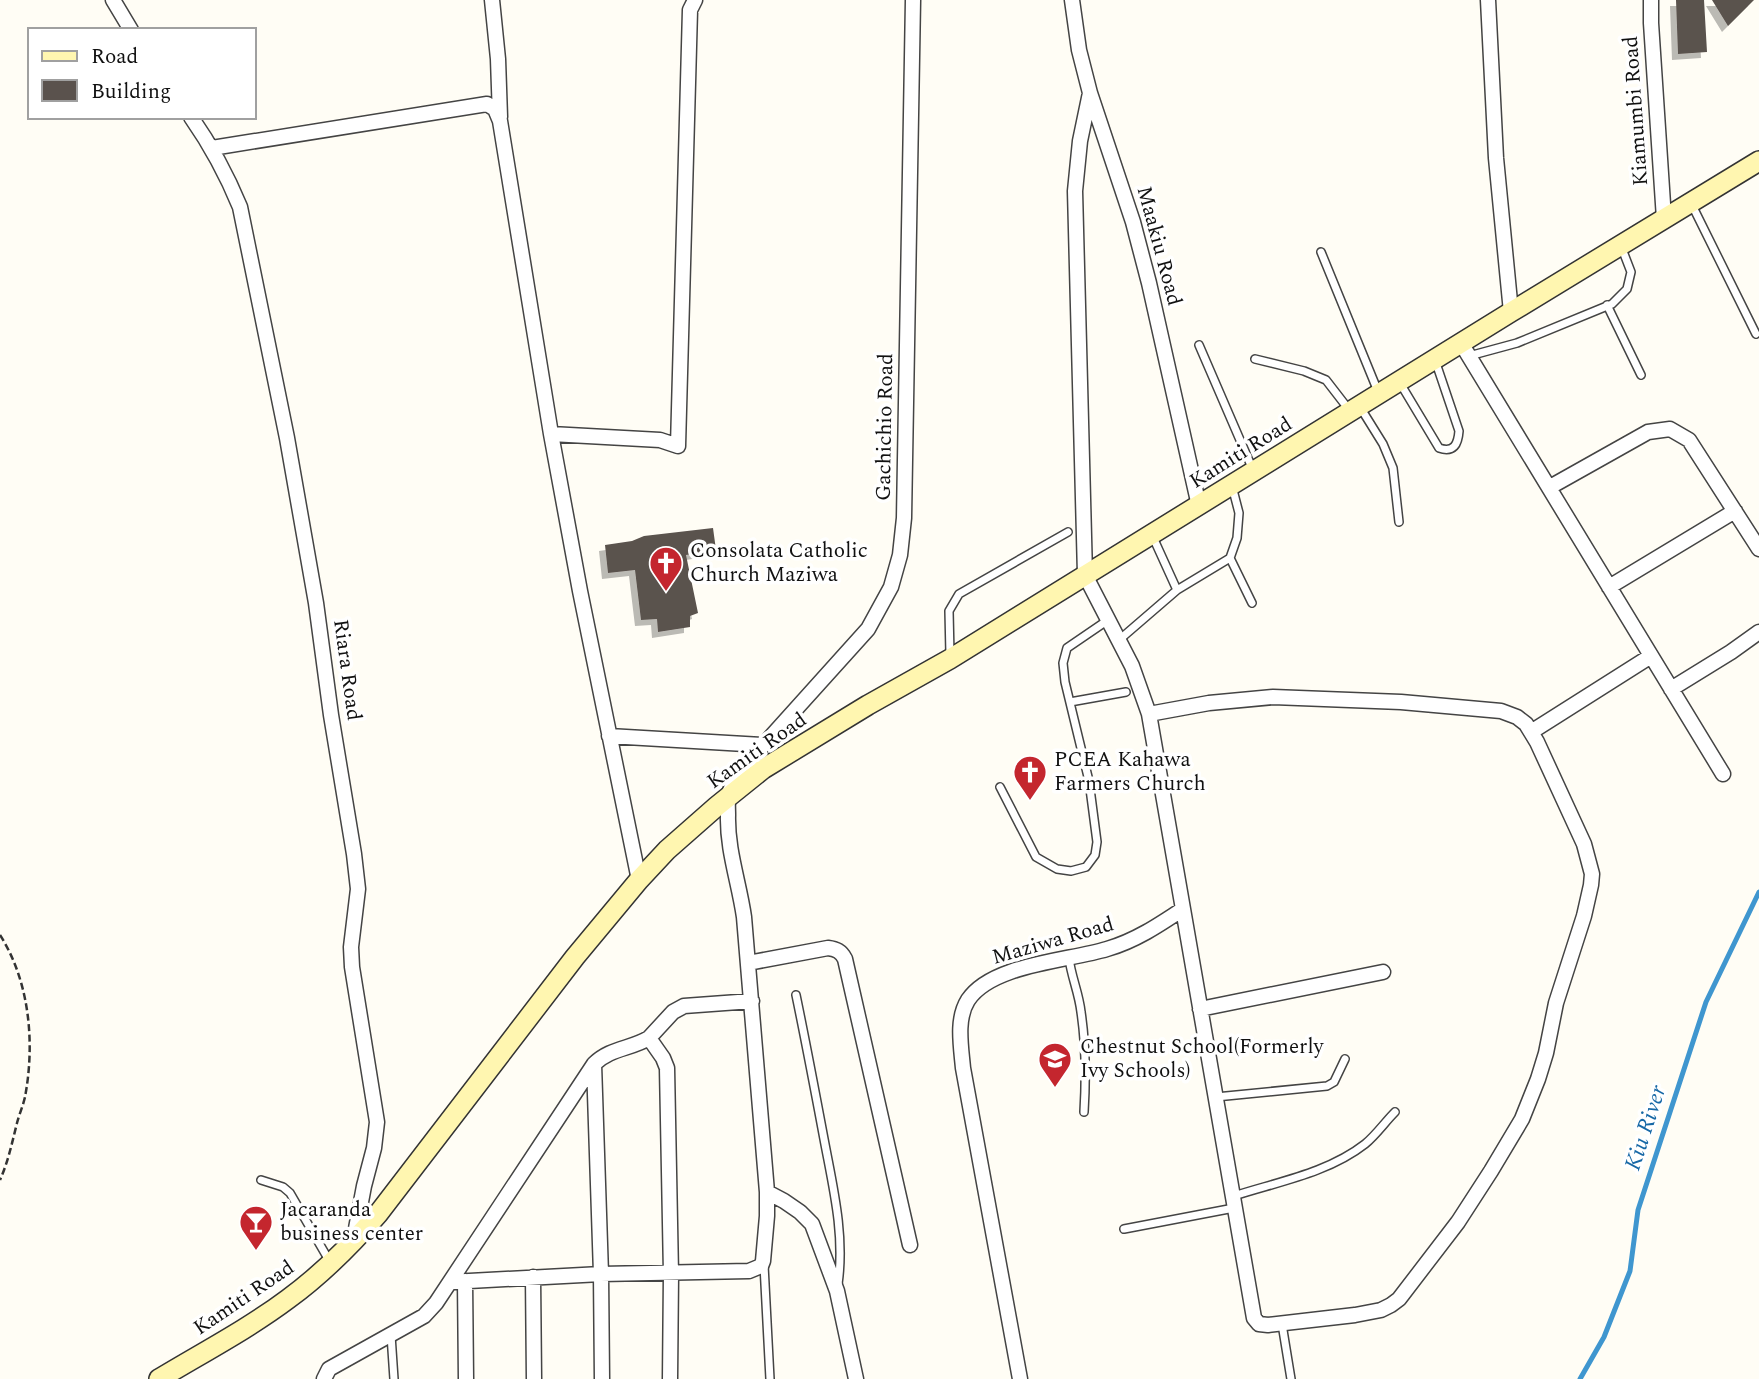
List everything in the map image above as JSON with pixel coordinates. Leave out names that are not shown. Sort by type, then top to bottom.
[{"type":"main road","name":"Kamiti Road","points":[[170,1376],[288,1300],[354,1242],[575,957],[639,880],[667,850],[763,769],[950,659],[1435,359],[1465,350],[1511,312],[1759,161]]},
{"type":"street","points":[[113,0],[130,28]]},
{"type":"street","points":[[492,0],[500,121],[551,434],[639,880]]},
{"type":"street","points":[[551,434],[660,440],[678,446],[690,10],[695,0]]},
{"type":"street","name":"Gachichio Road","points":[[728,796],[735,778],[762,745],[868,629],[891,587],[900,555],[904,518],[913,0]]},
{"type":"street","name":"Maakiu Road","points":[[1072,0],[1079,50],[1090,93],[1133,222],[1149,283],[1199,506]]},
{"type":"street","points":[[1488,0],[1496,158],[1511,312]]},
{"type":"street","name":"Kiamumbi Road","points":[[1651,0],[1664,219]]},
{"type":"street","points":[[1090,93],[1080,141],[1075,191],[1086,575],[1132,666],[1149,714],[1254,1318],[1259,1324],[1268,1325],[1381,1310],[1399,1298],[1458,1222],[1522,1119],[1538,1079],[1556,1003],[1584,916],[1591,885],[1591,864],[1584,844],[1527,724],[1517,716],[1501,711],[1401,702],[1273,697],[1209,703],[1149,714]]},
{"type":"street","points":[[212,148],[487,104],[495,109],[500,121]]},
{"type":"street","name":"Riara Road","points":[[192,119],[212,148],[240,207],[284,425],[316,603],[354,854],[358,889],[351,947],[352,967],[377,1122],[374,1149],[364,1185],[354,1242]]},
{"type":"street","points":[[1465,350],[1723,774]]},
{"type":"street","points":[[1550,487],[1648,432],[1670,429],[1689,440],[1759,549]]},
{"type":"street","points":[[1609,587],[1735,511]]},
{"type":"street","points":[[1671,689],[1759,632]]},
{"type":"street","points":[[1531,732],[1651,656]]},
{"type":"street","points":[[610,736],[762,745]]},
{"type":"street","points":[[458,1281],[749,1271],[761,1266],[767,1192],[741,898],[730,856],[727,826],[728,796]]},
{"type":"street","name":"Maziwa Road","points":[[1020,1379],[963,1068],[960,1024],[967,1001],[981,985],[1004,973],[1107,949],[1132,940],[1183,909]]},
{"type":"street","points":[[748,963],[828,948],[842,953],[845,958],[910,1245]]},
{"type":"street","points":[[1200,1009],[1383,972]]},
{"type":"street","points":[[324,1379],[329,1369],[424,1316],[458,1281],[594,1064],[605,1054],[636,1045],[649,1038],[673,1012],[684,1006],[752,1001]]},
{"type":"street","points":[[649,1038],[667,1068],[670,1379]]},
{"type":"street","points":[[594,1064],[602,1379]]},
{"type":"street","points":[[767,1192],[792,1207],[812,1224],[837,1292],[856,1379]]},
{"type":"street","points":[[533,1277],[534,1379]]},
{"type":"street","points":[[458,1281],[466,1379]]},
{"type":"lane","points":[[1691,203],[1756,334]]},
{"type":"lane","points":[[1465,350],[1517,343],[1612,304],[1628,289],[1631,272],[1621,245]]},
{"type":"lane","points":[[1321,252],[1379,394]]},
{"type":"lane","points":[[1607,305],[1641,375]]},
{"type":"lane","points":[[1199,345],[1254,472]]},
{"type":"lane","points":[[1255,359],[1304,370],[1326,380],[1355,409],[1383,444],[1393,468],[1399,522]]},
{"type":"lane","points":[[1399,382],[1438,448],[1454,448],[1458,442],[1459,431],[1435,359]]},
{"type":"lane","points":[[1119,641],[1177,590],[1230,558],[1237,538],[1239,513],[1231,486]]},
{"type":"lane","points":[[950,659],[949,611],[959,594],[1068,532]]},
{"type":"lane","points":[[1152,535],[1177,590]]},
{"type":"lane","points":[[1230,558],[1252,603]]},
{"type":"lane","points":[[1000,787],[1036,857],[1057,869],[1071,871],[1086,867],[1095,855],[1097,842],[1089,781],[1065,682],[1063,663],[1067,648],[1108,620]]},
{"type":"lane","points":[[1070,702],[1126,692]]},
{"type":"lane","points":[[1069,958],[1082,1013],[1086,1075],[1084,1112]]},
{"type":"lane","points":[[796,995],[837,1209],[840,1268],[837,1292]]},
{"type":"lane","points":[[1216,1097],[1327,1086],[1334,1082],[1345,1059]]},
{"type":"lane","points":[[1124,1229],[1234,1202],[1313,1171],[1338,1160],[1365,1143],[1395,1112]]},
{"type":"lane","points":[[261,1180],[283,1187],[290,1193],[330,1263]]},
{"type":"lane","points":[[763,1261],[770,1379]]},
{"type":"lane","points":[[1282,1324],[1291,1379]]},
{"type":"lane","points":[[391,1335],[394,1379]]},
{"type":"path","points":[[0,935],[18,972],[26,999],[30,1059],[25,1098],[0,1180]]},
{"type":"building","points":[[1676,0],[1704,0],[1707,52],[1678,54]]},
{"type":"building","points":[[1712,0],[1754,0],[1728,26]]},
{"type":"building","name":"Consolata Catholic Church Maziwa","points":[[713,528],[716,550],[686,555],[698,613],[690,616],[690,627],[658,632],[657,619],[641,620],[635,570],[608,573],[605,545],[632,541],[644,536]]},
{"type":"waterway","name":"Kiu River","points":[[1580,1379],[1604,1337],[1630,1271],[1638,1210],[1706,1002],[1759,892]]},
{"type":"place","name":"Consolata Catholic Church Maziwa","points":[[666,593]]},
{"type":"place","name":"PCEA Kahawa Farmers Church","points":[[1030,802]]},
{"type":"place","name":"Chestnut School(Formerly Ivy Schools)","points":[[1055,1089]]},
{"type":"place","name":"Jacaranda business center","points":[[256,1252]]}]
